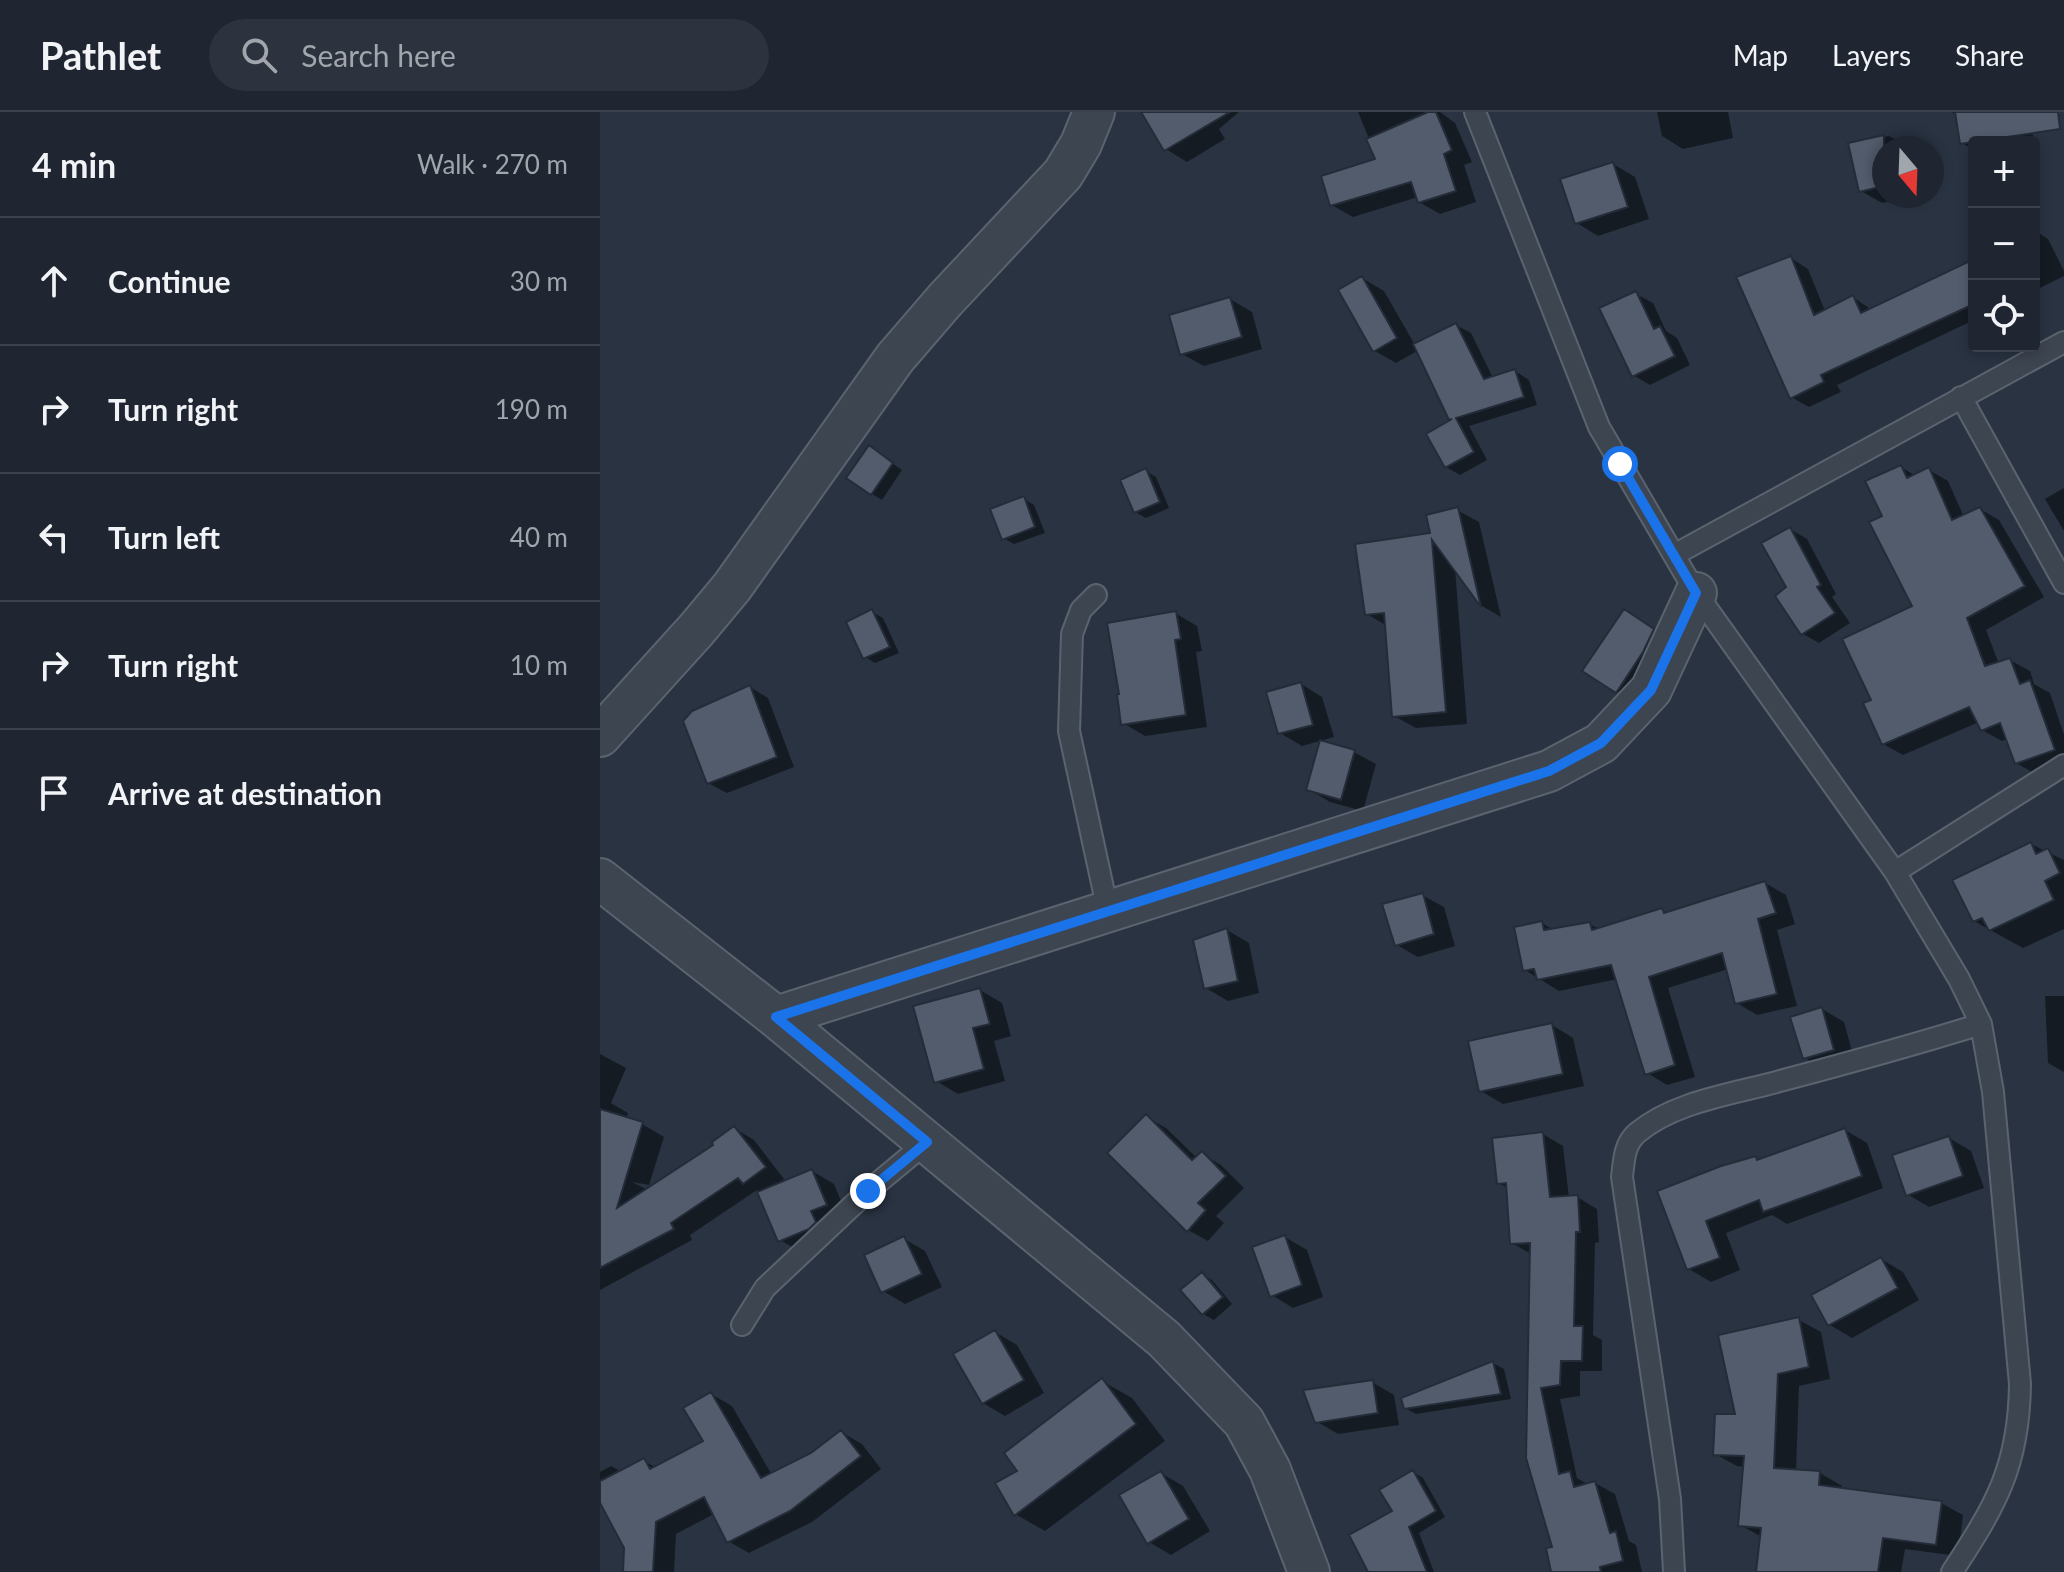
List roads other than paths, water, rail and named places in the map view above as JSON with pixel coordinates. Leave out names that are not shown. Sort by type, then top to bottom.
[{"type":"street","points":[[600,736],[732,587],[895,358],[1063,174],[1081,144],[1094,112]]},
{"type":"street","points":[[776,1017],[1549,771],[1601,743],[1651,690],[1696,593]]},
{"type":"street","points":[[600,879],[776,1017],[1164,1339],[1244,1422],[1270,1470],[1299,1571]]},
{"type":"lane","points":[[1475,112],[1599,427],[1696,593],[1895,872],[1959,979],[1981,1024],[1993,1092],[2020,1384],[2020,1424],[2000,1492],[1952,1572]]},
{"type":"lane","points":[[1674,555],[2064,342]]},
{"type":"lane","points":[[1961,397],[2064,583]]},
{"type":"lane","points":[[1096,595],[1081,610],[1072,634],[1069,731],[1108,911]]},
{"type":"lane","points":[[1895,872],[2064,765]]},
{"type":"lane","points":[[1674,1572],[1670,1499],[1622,1177],[1625,1150],[1634,1135],[1654,1121],[1690,1106],[1981,1024]]},
{"type":"lane","points":[[742,1325],[765,1288],[868,1191],[927,1142]]}]
